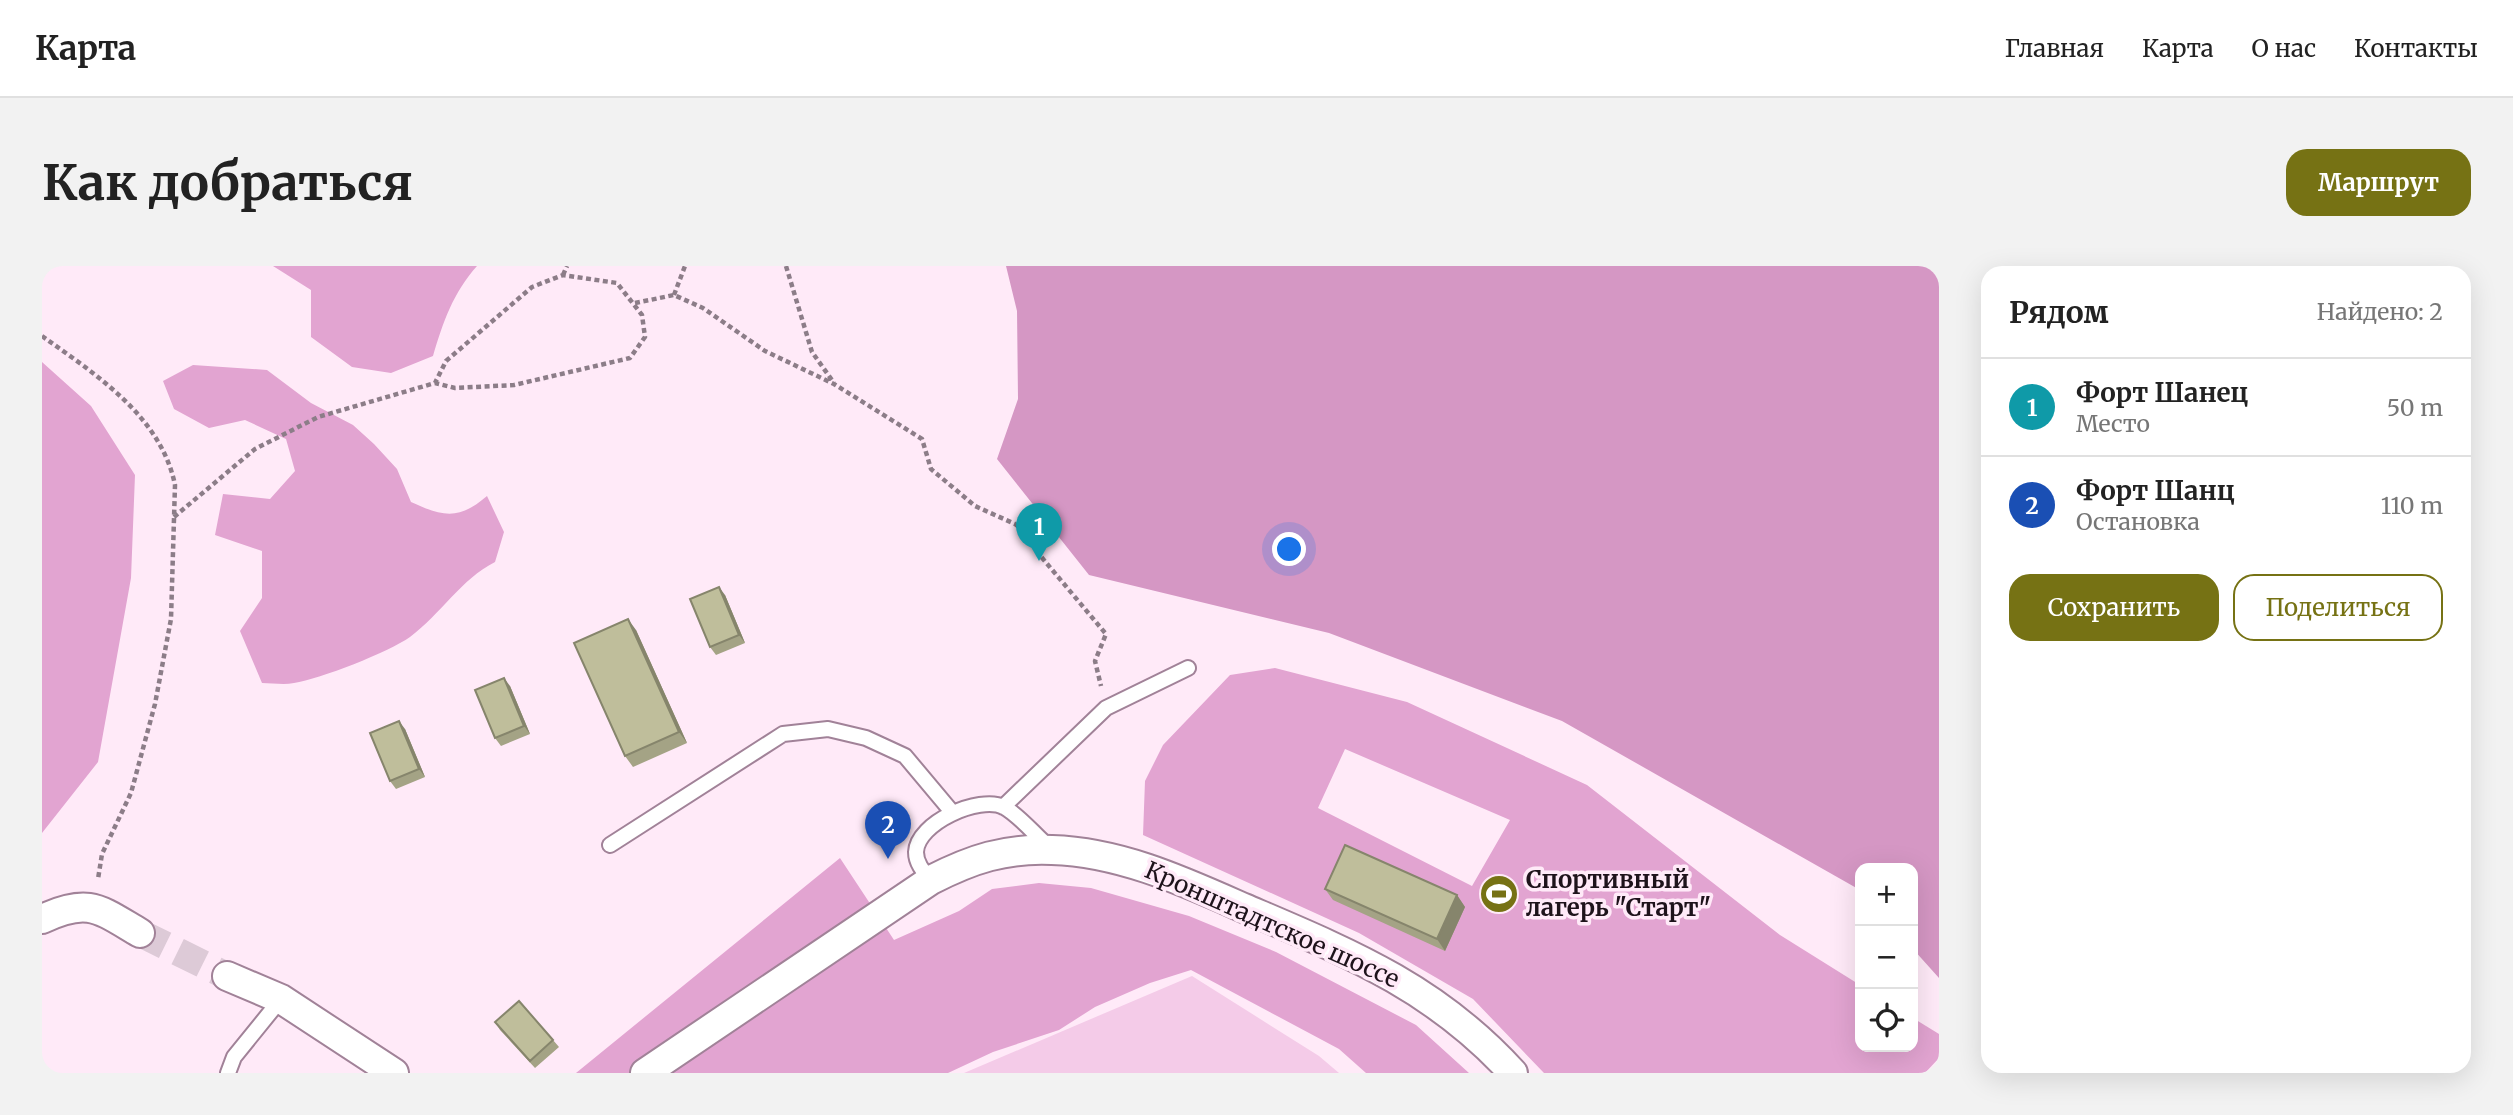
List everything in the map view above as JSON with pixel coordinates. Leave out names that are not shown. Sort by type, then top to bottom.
[{"type":"street","name":"Кронштадтское шоссе","points":[[645,1073],[931,880],[971,859],[1002,852],[1052,850],[1108,856],[1170,876],[1347,952],[1402,981],[1449,1013],[1513,1073]]},
{"type":"street","points":[[42,919],[59,911],[94,906],[140,933]]},
{"type":"street","points":[[227,976],[281,999],[394,1073]]},
{"type":"lane","points":[[1003,807],[1106,708],[1188,668]]},
{"type":"lane","points":[[610,845],[783,734],[817,730],[828,729],[866,738],[905,756],[952,812]]},
{"type":"lane","points":[[931,880],[918,864],[916,850],[923,835],[952,812],[978,805],[1003,807],[1052,850]]},
{"type":"lane","points":[[228,1073],[234,1057],[281,999]]},
{"type":"path","points":[[563,275],[567,266]]},
{"type":"path","points":[[674,295],[685,266]]},
{"type":"path","points":[[786,266],[812,352],[834,384]]},
{"type":"path","points":[[174,517],[255,449],[318,417],[435,383],[455,388],[514,385],[630,358],[645,337],[642,315],[617,283],[563,275],[532,287],[446,361],[435,383]]},
{"type":"path","points":[[635,303],[674,295],[703,308],[765,351],[834,384],[922,439],[931,469],[975,506],[1015,524],[1043,545],[1038,553],[1106,634],[1095,661],[1106,708]]},
{"type":"path","points":[[42,335],[108,384],[156,437],[171,465],[175,485],[171,619],[155,704],[131,793],[102,854],[94,906]]},
{"type":"shaded area","points":[[273,266],[477,266],[461,287],[450,308],[433,356],[391,373],[352,367],[311,337],[311,290]]},
{"type":"shaded area","points":[[1006,266],[1939,266],[1939,978],[1918,955],[1918,863],[1855,863],[1855,887],[1562,721],[1329,633],[1089,575],[997,459],[1018,399],[1017,311]]},
{"type":"shaded area","points":[[42,362],[91,406],[135,475],[131,578],[98,762],[42,833]]},
{"type":"shaded area","points":[[193,365],[267,370],[311,403],[353,425],[374,444],[397,469],[411,502],[433,511],[451,514],[468,509],[487,496],[504,532],[495,562],[461,587],[410,637],[387,650],[306,680],[286,684],[262,683],[240,631],[262,598],[262,551],[215,535],[223,494],[270,499],[295,471],[286,439],[245,420],[209,428],[174,409],[163,381]]},
{"type":"shaded area","name":"Спортивный лагерь \"Старт\"","points":[[1275,668],[1407,702],[1587,785],[1780,935],[1855,982],[1855,1052],[1918,1052],[1918,1021],[1939,1034],[1939,1058],[1925,1073],[1544,1073],[1473,999],[1359,933],[1143,835],[1145,781],[1163,745],[1230,675]],"holes":[[[1345,749],[1510,820],[1472,886],[1318,808]]]},
{"type":"shaded area","points":[[840,858],[894,940],[959,911],[992,889],[1039,883],[1091,888],[1189,916],[1276,952],[1416,1025],[1469,1073],[1366,1073],[1339,1049],[1191,970],[1150,983],[1095,1007],[1059,1030],[993,1052],[948,1073],[576,1073]]},
{"type":"shaded area","points":[[1192,976],[1319,1056],[1339,1073],[964,1073]]},
{"type":"building","points":[[719,587],[739,635],[710,647],[690,599]]},
{"type":"building","points":[[628,619],[679,732],[625,756],[574,643]]},
{"type":"building","points":[[504,678],[524,726],[495,738],[475,690]]},
{"type":"building","points":[[399,721],[419,769],[390,781],[370,733]]},
{"type":"building","points":[[1345,845],[1457,895],[1437,939],[1325,889]]},
{"type":"building","points":[[519,1001],[553,1040],[530,1061],[495,1022]]},
{"type":"tunnel","points":[[140,933],[227,976]]},
{"type":"place","name":"Форт Шанец","points":[[1039,561]]},
{"type":"place","name":"Форт Шанц","points":[[888,859]]},
{"type":"place","name":"Спортивный лагерь \"Старт\"","points":[[1499,894]]}]
